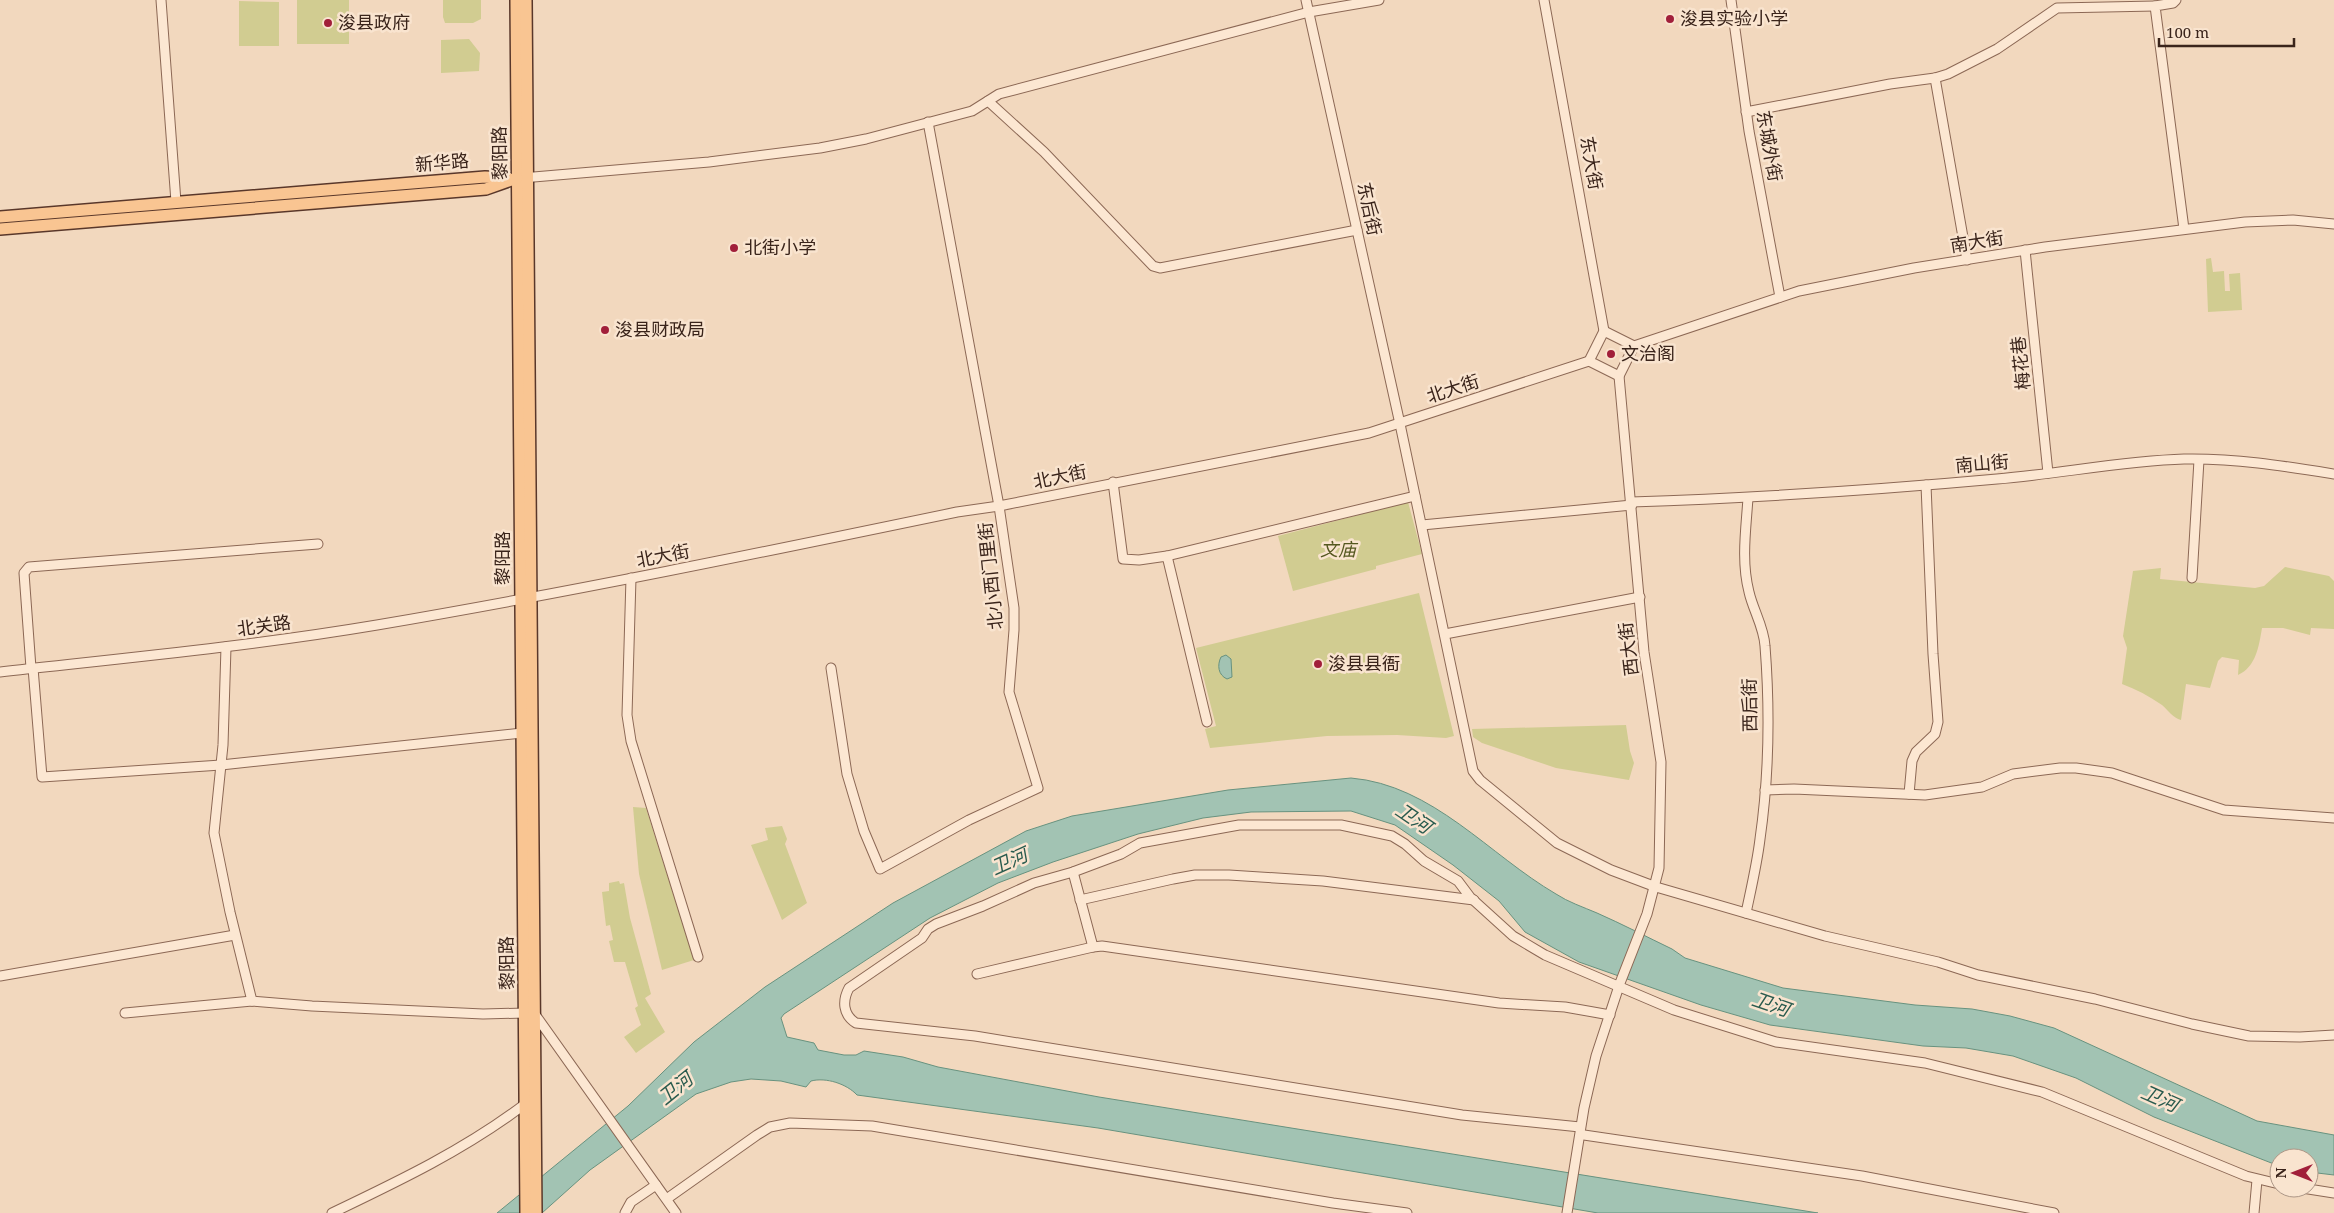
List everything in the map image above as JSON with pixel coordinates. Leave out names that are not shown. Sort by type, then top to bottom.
[{"type":"main road","name":"黎阳路","points":[[516,0],[522,178],[530,1115]]},
{"type":"main road","name":"黎阳路","points":[[522,178],[526,0]]},
{"type":"main road","name":"新华路","points":[[0,217],[485,177],[522,178]]},
{"type":"main road","name":"新华路","points":[[0,229],[486,189],[522,178]]},
{"type":"main road","name":"黎阳路","points":[[526,598],[522,733],[529,1013],[525,1104],[530,1115]]},
{"type":"main road","points":[[526,1213],[530,1115]]},
{"type":"main road","points":[[530,1115],[536,1213]]},
{"type":"street","points":[[161,0],[176,202]]},
{"type":"street","name":"东后街","points":[[1306,0],[1422,525],[1473,771],[1480,780],[1557,843],[1611,870],[1656,887],[1825,936],[1938,962],[1978,975],[2095,998],[2192,1024],[2249,1036],[2300,1037],[2334,1035]]},
{"type":"street","points":[[522,178],[709,162],[796,152],[866,139],[972,111],[999,94],[1309,12],[1379,0]]},
{"type":"street","name":"东大街","points":[[1544,0],[1604,331]]},
{"type":"street","name":"东城外街","points":[[1731,0],[1746,112],[1780,297]]},
{"type":"street","points":[[1746,112],[1890,84],[1935,78],[1997,49],[2057,8],[2155,6],[2174,3],[2176,0]]},
{"type":"street","points":[[2155,6],[2184,230]]},
{"type":"street","points":[[1935,78],[1967,260]]},
{"type":"street","points":[[988,101],[1044,152],[1153,266],[1160,268],[1357,230]]},
{"type":"street","name":"北小西门里街","points":[[831,668],[847,774],[864,831],[880,869],[969,820],[1038,788],[1009,692],[1014,608],[999,506],[928,122]]},
{"type":"street","name":"南大街","points":[[1634,346],[1780,297],[1844,281],[2025,250],[2245,222],[2293,220],[2334,224]]},
{"type":"street","name":"梅花巷","points":[[2025,250],[2048,474]]},
{"type":"street","points":[[1604,331],[1634,346],[1619,376],[1589,361],[1604,331]]},
{"type":"street","name":"北大街","points":[[526,598],[957,512],[999,506],[1335,440],[1400,424],[1589,361]]},
{"type":"street","name":"西大街","points":[[1566,1213],[1596,1056],[1619,985],[1646,917],[1656,887],[1659,868],[1661,762],[1644,652],[1619,376]]},
{"type":"street","points":[[2192,578],[2198,460]]},
{"type":"street","name":"南山街","points":[[1422,525],[1631,504],[1748,498],[1926,485],[2048,474],[2122,464],[2198,460],[2259,462],[2334,474]]},
{"type":"street","points":[[1114,482],[1123,559],[1125,561],[1167,556],[1415,496]]},
{"type":"street","points":[[1909,794],[1910,774],[1916,752],[1935,734],[1938,722],[1932,634],[1926,485]]},
{"type":"street","name":"西后街","points":[[1746,913],[1760,840],[1765,790],[1768,709],[1765,644],[1748,590],[1745,567],[1744,546],[1748,498]]},
{"type":"street","points":[[318,544],[29,567],[24,573],[42,777],[221,765],[522,733]]},
{"type":"street","points":[[1167,556],[1207,722]]},
{"type":"street","points":[[630,578],[627,715],[630,741],[698,957]]},
{"type":"street","name":"北关路","points":[[0,672],[226,647],[377,625],[526,598]]},
{"type":"street","points":[[1444,634],[1640,598]]},
{"type":"street","points":[[226,647],[226,690],[214,833],[252,1001]]},
{"type":"street","points":[[1765,790],[1794,789],[1938,794],[1982,787],[2012,774],[2076,768],[2112,774],[2224,810],[2333,817]]},
{"type":"street","points":[[2054,1213],[1862,1176],[1582,1131],[1462,1115],[975,1036],[856,1023],[851,1020],[845,1009],[845,996],[849,988],[922,938],[928,929],[1034,883],[1073,872],[1121,854],[1140,843],[1239,825],[1341,825],[1392,836],[1405,844],[1424,861],[1458,881],[1474,900],[1514,936],[1545,955],[1674,1010],[1776,1042],[1925,1063],[2042,1092],[2257,1180],[2269,1182]]},
{"type":"street","points":[[1073,872],[1093,947]]},
{"type":"street","points":[[1080,900],[1174,878],[1195,875],[1229,875],[1323,881],[1474,900]]},
{"type":"street","points":[[0,976],[236,935]]},
{"type":"street","points":[[977,974],[1093,947],[1204,959],[1499,1003],[1565,1007],[1610,1015]]},
{"type":"street","points":[[126,1013],[252,1001],[321,1007],[483,1014],[529,1013],[656,1185],[668,1198],[676,1213]]},
{"type":"street","points":[[332,1213],[431,1164],[496,1126],[525,1104]]},
{"type":"street","points":[[668,1198],[770,1127],[790,1124],[872,1126],[1333,1203],[1407,1213]]},
{"type":"street","points":[[2254,1213],[2257,1180]]},
{"type":"street","points":[[625,1213],[625,1209],[630,1202],[656,1185]]},
{"type":"street","points":[[2319,1191],[2334,1194]]},
{"type":"green space","points":[[297,0],[349,0],[349,44],[297,44]]},
{"type":"green space","points":[[443,0],[481,0],[481,19],[473,23],[445,23]]},
{"type":"green space","points":[[239,1],[279,2],[279,46],[239,46]]},
{"type":"green space","points":[[469,39],[480,53],[479,71],[441,73],[441,40]]},
{"type":"green space","points":[[2211,258],[2213,272],[2224,271],[2225,291],[2230,291],[2229,274],[2240,273],[2242,310],[2208,312],[2206,259]]},
{"type":"green space","name":"文庙","points":[[1408,502],[1422,554],[1376,566],[1376,569],[1293,591],[1278,536]]},
{"type":"green space","points":[[2285,567],[2329,576],[2334,581],[2334,629],[2311,628],[2310,635],[2283,628],[2262,628],[2256,655],[2249,667],[2244,671],[2238,675],[2239,660],[2222,657],[2218,661],[2210,688],[2186,684],[2181,720],[2176,718],[2162,705],[2137,690],[2122,684],[2127,648],[2123,636],[2133,571],[2161,568],[2160,579],[2255,588],[2264,586]]},
{"type":"green space","name":"浚县县衙","points":[[1419,593],[1454,736],[1446,738],[1397,735],[1327,736],[1210,748],[1205,729],[1216,726],[1196,648]]},
{"type":"green space","points":[[1626,725],[1634,763],[1629,780],[1556,768],[1482,743],[1473,737],[1472,729]]},
{"type":"green space","points":[[633,807],[646,808],[694,960],[662,970],[639,874]]},
{"type":"green space","points":[[782,826],[787,839],[785,844],[807,903],[782,920],[751,845],[768,840],[765,828]]},
{"type":"green space","points":[[619,881],[620,884],[624,883],[630,918],[651,994],[645,998],[665,1032],[636,1053],[624,1037],[641,1025],[635,1008],[638,1006],[625,962],[614,962],[609,941],[613,940],[610,925],[606,926],[602,892],[609,891],[609,883]]},
{"type":"water","points":[[1226,655],[1231,659],[1232,677],[1227,679],[1220,672],[1219,666],[1221,657]]},
{"type":"water","name":"卫河","points":[[1351,778],[1381,783],[1434,807],[1531,878],[1561,897],[1672,949],[1685,958],[1783,988],[1915,1005],[1972,1009],[2010,1016],[2054,1028],[2257,1121],[2334,1135],[2334,1175],[2319,1173],[2319,1148],[2269,1148],[2269,1162],[2154,1117],[2076,1078],[2013,1056],[1966,1048],[1923,1046],[1770,1025],[1701,1005],[1579,962],[1525,932],[1499,901],[1453,865],[1395,825],[1351,811],[1251,812],[1203,818],[1138,834],[1053,862],[998,883],[930,918],[784,1014],[781,1018],[787,1037],[814,1043],[818,1050],[844,1055],[856,1055],[864,1051],[903,1057],[938,1067],[1099,1097],[1818,1213],[1598,1213],[1098,1128],[857,1095],[848,1088],[830,1081],[811,1081],[806,1087],[781,1081],[751,1079],[731,1082],[696,1094],[590,1170],[542,1213],[497,1213],[628,1106],[694,1042],[765,987],[893,903],[1026,831],[1072,816],[1228,790]]},
{"type":"place","name":"浚县实验小学","points":[[1670,19]]},
{"type":"place","name":"浚县政府","points":[[328,23]]},
{"type":"place","name":"北街小学","points":[[734,248]]},
{"type":"place","name":"浚县财政局","points":[[605,330]]},
{"type":"place","name":"文治阁","points":[[1611,354]]},
{"type":"place","name":"浚县县衙","points":[[1318,664]]}]
